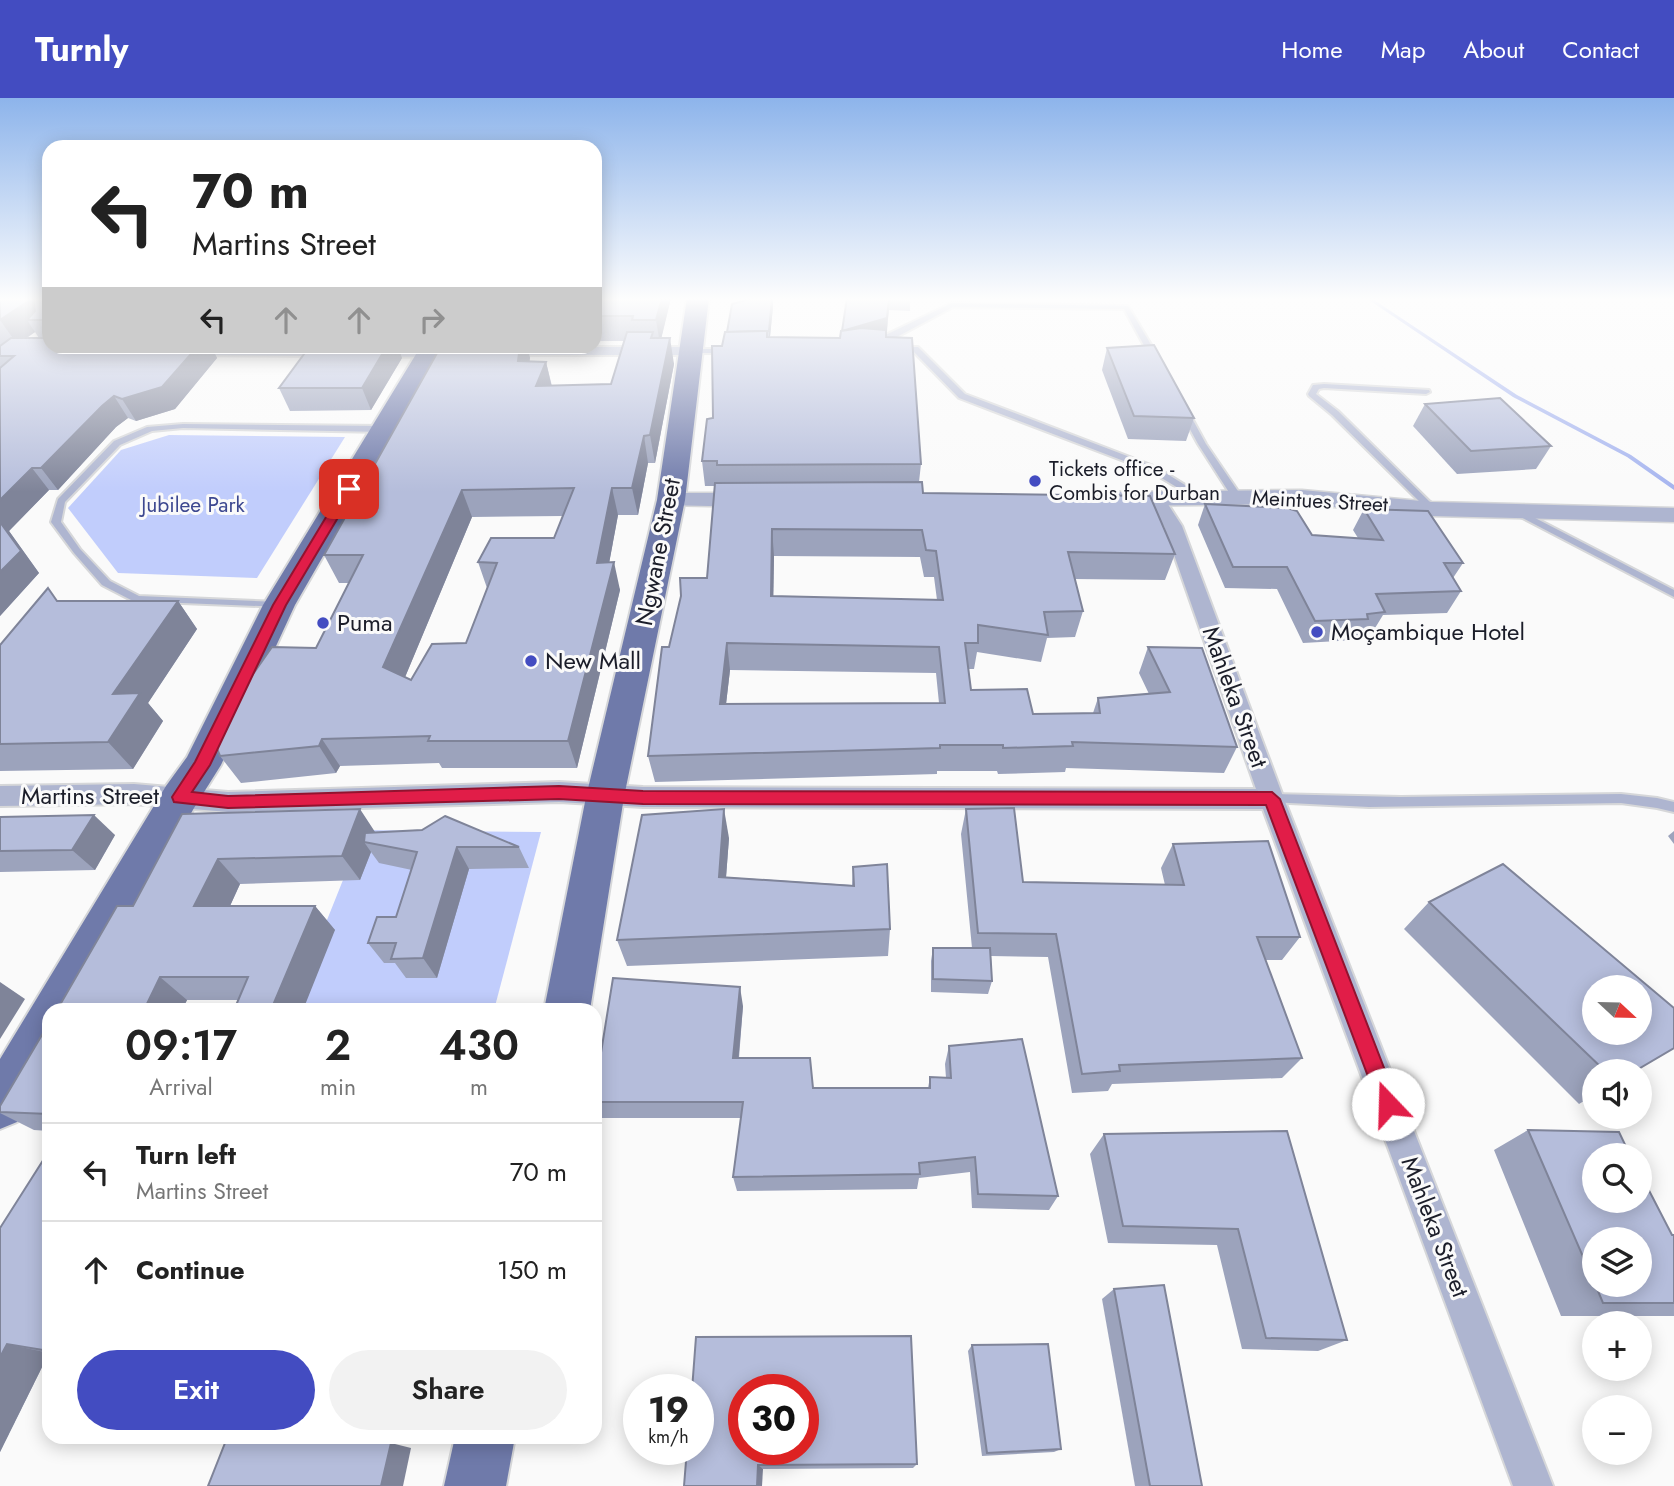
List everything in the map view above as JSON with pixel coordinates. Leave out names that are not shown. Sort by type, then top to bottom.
[{"type":"main road","points":[[60,1003],[180,797],[202,765],[279,605],[385,429],[440,363]]},
{"type":"main road","name":"Ngwane Street","points":[[568,1003],[605,797],[671,500],[688,363]]},
{"type":"main road","points":[[0,1105],[42,1033]]},
{"type":"main road","points":[[475,1486],[484,1444]]},
{"type":"street","name":"Meintues Street","points":[[1087,499],[1302,497],[1432,509],[1674,515]]},
{"type":"street","name":"Mahleka Street","points":[[1156,499],[1173,526],[1272,799],[1534,1486]]},
{"type":"street","points":[[671,500],[782,500]]},
{"type":"street","name":"Martins Street","points":[[0,796],[134,794],[228,802],[559,792],[605,797]]},
{"type":"street","points":[[605,797],[1272,799]]},
{"type":"lane","points":[[929,363],[962,396],[1153,469],[1202,498]]},
{"type":"lane","points":[[1426,392],[1324,386],[1316,387],[1312,394],[1335,413],[1432,509]]},
{"type":"lane","points":[[1177,397],[1202,444],[1237,497]]},
{"type":"lane","points":[[279,605],[137,599],[106,583],[76,551],[56,522],[61,501],[117,443],[150,429],[183,426],[385,429]]},
{"type":"lane","points":[[1513,510],[1674,594]]},
{"type":"lane","points":[[1272,799],[1340,803],[1604,799],[1659,802],[1674,807]]},
{"type":"green space","name":"Jubilee Park","points":[[169,435],[345,437],[257,578],[118,573],[68,508],[121,450]]},
{"type":"green space","points":[[363,830],[541,832],[496,1003],[294,1003]]},
{"type":"building","points":[[6,363],[183,363],[162,387],[122,399],[114,396],[41,468],[32,468],[0,500],[0,368]]},
{"type":"building","points":[[298,363],[377,363],[362,388],[279,388]]},
{"type":"building","points":[[432,363],[546,363],[536,386],[611,384],[618,363],[665,363],[650,435],[644,436],[632,488],[612,488],[597,563],[614,562],[568,741],[428,741],[430,736],[322,739],[319,746],[220,756],[211,734],[272,647],[316,648],[363,555],[324,555]],"holes":[[[574,488],[554,538],[491,538],[478,562],[497,563],[466,643],[432,644],[411,680],[383,667],[462,490]]]},
{"type":"building","points":[[712,363],[914,363],[921,464],[717,465],[717,461],[702,461],[707,419],[713,418]]},
{"type":"building","points":[[1113,363],[1164,363],[1194,418],[1134,416]]},
{"type":"building","points":[[1500,398],[1551,446],[1471,451],[1425,404]]},
{"type":"building","points":[[922,482],[923,493],[1150,496],[1175,554],[1068,552],[1083,611],[1044,612],[1048,635],[978,625],[978,643],[965,643],[971,690],[1027,689],[1033,714],[1100,713],[1098,698],[1170,692],[1148,647],[1202,648],[1237,747],[1072,742],[1073,746],[1003,748],[1003,745],[940,745],[940,748],[648,756],[662,647],[669,647],[681,596],[680,578],[707,578],[715,483]],"holes":[[[772,529],[922,530],[926,550],[936,551],[943,600],[771,596]],[[727,643],[939,647],[945,703],[720,704]]]},
{"type":"building","points":[[1205,504],[1287,508],[1297,511],[1312,535],[1383,540],[1364,509],[1428,511],[1463,563],[1444,563],[1461,591],[1376,594],[1385,612],[1367,614],[1368,619],[1315,621],[1287,567],[1233,567]]},
{"type":"building","points":[[0,522],[21,551],[0,572]]},
{"type":"building","points":[[48,588],[57,601],[178,601],[113,694],[140,693],[108,742],[0,744],[0,645]]},
{"type":"building","points":[[1014,808],[1023,882],[1184,885],[1173,844],[1268,841],[1300,937],[1257,937],[1302,1058],[1119,1065],[1120,1071],[1082,1074],[1056,934],[978,933],[966,809]]},
{"type":"building","points":[[360,809],[342,856],[218,859],[194,906],[315,906],[274,1003],[237,1003],[248,977],[160,977],[147,1003],[61,1003],[117,906],[133,906],[182,814]]},
{"type":"building","points":[[724,809],[719,877],[854,886],[853,867],[887,864],[890,929],[617,940],[642,815]]},
{"type":"building","points":[[94,815],[72,850],[0,851],[0,817]]},
{"type":"building","points":[[445,816],[519,847],[457,847],[423,958],[391,959],[396,943],[368,943],[377,917],[396,917],[417,852],[364,842],[365,833],[422,830]]},
{"type":"building","points":[[1503,864],[1635,975],[1582,975],[1582,1045],[1652,1045],[1652,989],[1674,1008],[1674,1048],[1652,1061],[1593,1059],[1429,902]]},
{"type":"building","points":[[933,948],[990,948],[992,981],[933,979]]},
{"type":"building","points":[[613,978],[740,987],[733,1058],[810,1058],[813,1088],[930,1088],[930,1077],[951,1078],[949,1046],[1022,1039],[1058,1196],[978,1194],[975,1157],[919,1163],[920,1174],[733,1177],[743,1102],[602,1102],[602,1046]]},
{"type":"building","points":[[42,1035],[42,1114],[0,1112],[0,1106]]},
{"type":"building","points":[[1528,1130],[1619,1132],[1624,1143],[1582,1143],[1582,1213],[1652,1213],[1652,1196],[1674,1235],[1674,1303],[1603,1303],[1600,1297],[1652,1297],[1652,1227],[1582,1227],[1582,1254]]},
{"type":"building","points":[[1287,1131],[1347,1340],[1266,1338],[1238,1229],[1123,1226],[1104,1134]]},
{"type":"building","points":[[42,1162],[42,1350],[7,1344],[0,1357],[0,1228]]},
{"type":"building","points":[[1164,1285],[1202,1486],[1150,1486],[1114,1289]]},
{"type":"building","points":[[911,1336],[917,1464],[819,1465],[819,1374],[728,1374],[728,1465],[758,1465],[757,1486],[684,1486],[686,1465],[714,1465],[714,1374],[693,1374],[696,1337]]},
{"type":"building","points":[[1048,1344],[1061,1449],[987,1453],[972,1345]]},
{"type":"building","points":[[225,1444],[391,1444],[381,1486],[208,1486]]},
{"type":"waterway","points":[[1465,363],[1515,396],[1629,456],[1674,488]]},
{"type":"place","name":"Tickets office - Combis for Durban","points":[[1035,481]]},
{"type":"place","name":"Puma","points":[[323,623]]},
{"type":"place","name":"Moçambique Hotel","points":[[1317,632]]},
{"type":"place","name":"New Mall","points":[[531,661]]},
{"type":"route","points":[[349,489],[279,605],[202,765],[180,797],[228,802],[559,792],[605,797],[1272,799],[1388,1104]]}]
